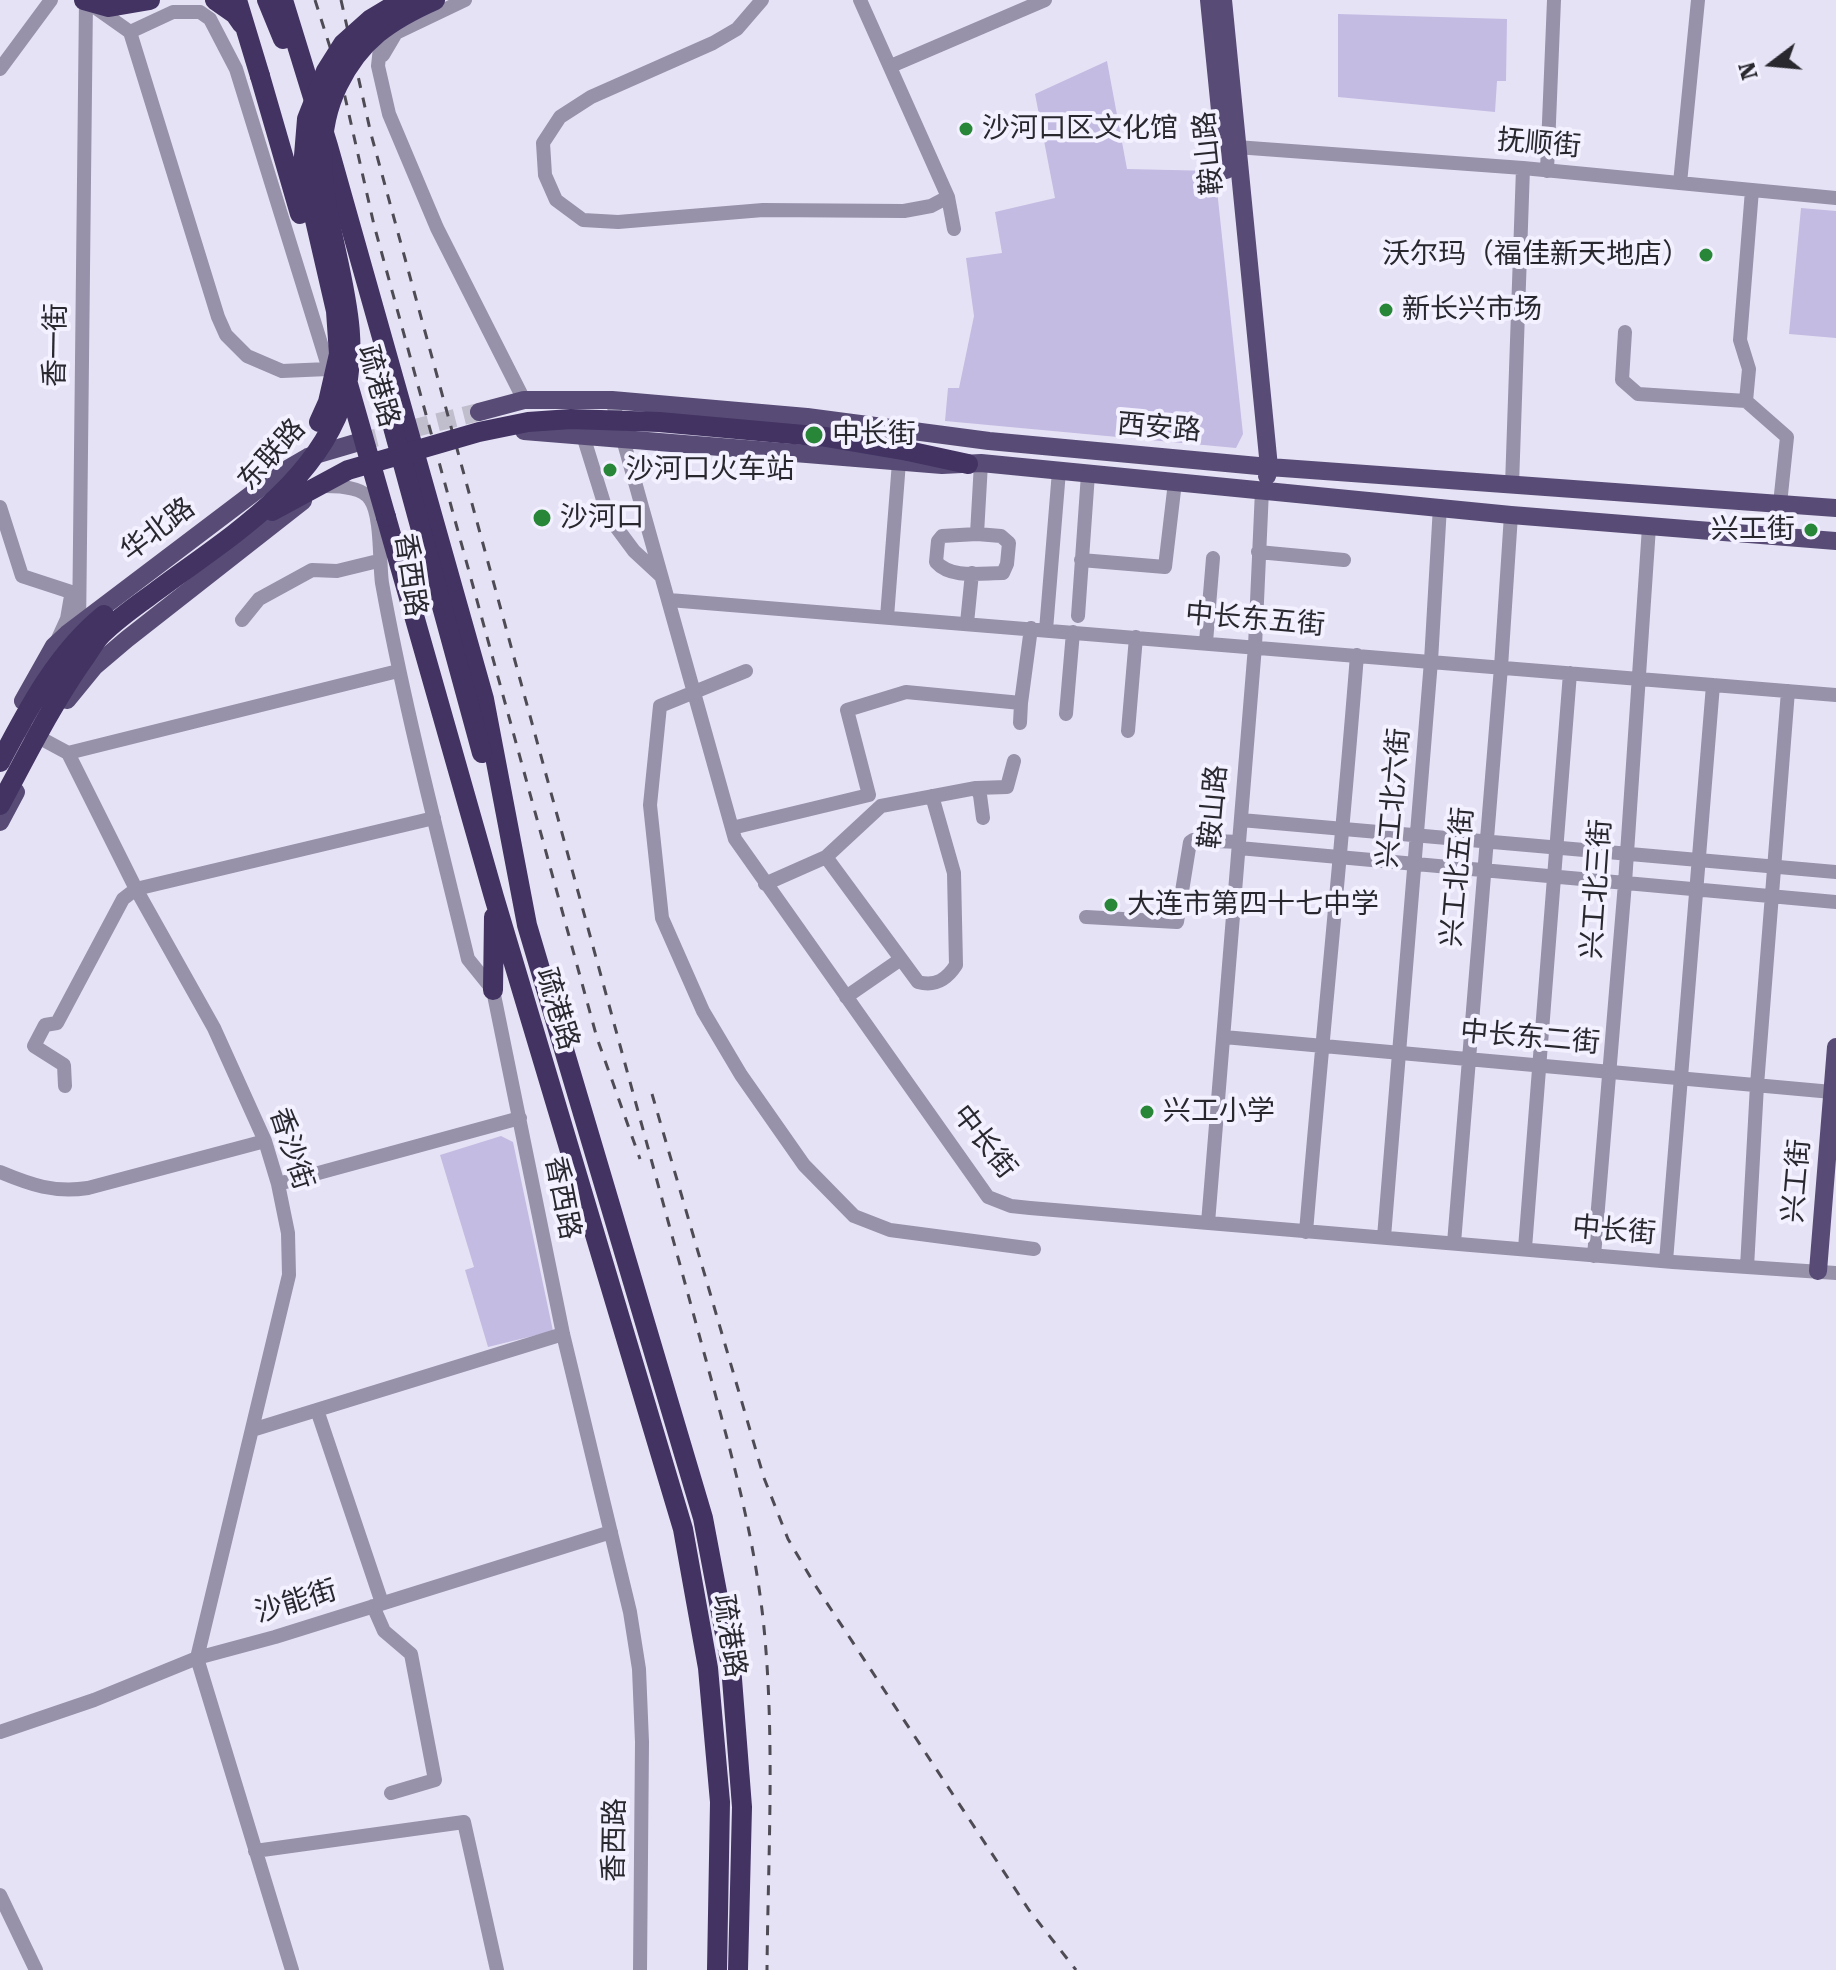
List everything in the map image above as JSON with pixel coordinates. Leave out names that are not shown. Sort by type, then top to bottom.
[{"type":"highway","points":[[83,0],[109,7],[150,0]]},
{"type":"highway","points":[[215,0],[235,14],[247,31]]},
{"type":"highway","points":[[235,0],[247,31]]},
{"type":"highway","points":[[267,0],[328,146]]},
{"type":"highway","points":[[283,0],[328,146],[484,699],[527,925]]},
{"type":"highway","name":"东联路","points":[[0,762],[52,671],[92,625],[265,491],[311,442],[328,402],[339,354],[336,311],[303,168],[307,119],[326,71],[343,44],[371,19],[403,0]]},
{"type":"highway","name":"东联路","points":[[0,805],[44,722],[102,634],[274,500],[325,441],[349,384],[353,358],[345,285],[322,158],[324,124],[350,60],[379,31],[412,10],[439,3]]},
{"type":"highway","name":"疏港路","points":[[247,31],[494,897],[683,1529],[708,1668],[720,1802],[717,1970]]},
{"type":"highway","points":[[326,188],[527,925],[703,1518],[731,1666],[742,1807],[738,1970]]},
{"type":"highway","points":[[240,528],[348,470],[479,432],[528,422],[571,419],[647,421],[826,437],[904,456],[975,464]]},
{"type":"highway","points":[[493,990],[494,897]]},
{"type":"main road","name":"鞍山路","points":[[1209,0],[1263,466]]},
{"type":"main road","name":"鞍山路","points":[[1223,0],[1263,466],[1262,490]]},
{"type":"main road","name":"西安路","points":[[479,412],[524,400],[612,400],[807,417],[989,441],[1263,466],[1836,508]]},
{"type":"main road","points":[[483,439],[526,431],[904,456]]},
{"type":"main road","name":"华北路","points":[[54,646],[277,475],[308,457],[359,442]]},
{"type":"main road","name":"西安路","points":[[975,464],[1511,515],[1836,541]]},
{"type":"main road","points":[[0,822],[73,690],[94,667],[325,486],[364,472]]},
{"type":"main road","points":[[0,743],[54,646]]},
{"type":"main road","name":"兴工街","points":[[1827,1272],[1836,1047]]},
{"type":"street","points":[[0,69],[51,0]]},
{"type":"street","points":[[83,0],[130,32],[226,335],[247,356],[282,371],[328,369]]},
{"type":"street","name":"香一街","points":[[54,646],[67,619],[71,592],[83,0]]},
{"type":"street","name":"香一街","points":[[73,690],[78,675],[79,625],[83,0]]},
{"type":"street","points":[[388,0],[383,16],[378,66],[389,114],[437,228],[524,400]]},
{"type":"street","points":[[378,66],[396,33],[439,3],[465,0]]},
{"type":"street","points":[[762,0],[737,29],[713,43],[591,97],[560,117],[543,143],[545,175],[556,200],[583,220],[618,222],[763,210],[904,211],[931,206],[948,197]]},
{"type":"street","points":[[860,0],[948,197],[954,229]]},
{"type":"street","points":[[891,66],[1045,0]]},
{"type":"street","points":[[1547,171],[1554,0]]},
{"type":"street","points":[[1680,183],[1698,0]]},
{"type":"street","points":[[130,32],[173,12],[200,12],[210,19],[236,69],[328,369],[359,442]]},
{"type":"street","name":"抚顺街","points":[[1236,147],[1523,168],[1836,198]]},
{"type":"street","points":[[1512,485],[1523,168]]},
{"type":"street","points":[[1746,401],[1749,369],[1740,340],[1752,190]]},
{"type":"street","points":[[1625,332],[1622,380],[1638,394],[1746,401],[1787,437],[1780,504]]},
{"type":"street","points":[[571,400],[608,516],[634,551],[661,576]]},
{"type":"street","name":"中长街","points":[[612,400],[735,839],[988,1197],[1011,1206],[1594,1256],[1827,1272]]},
{"type":"street","points":[[563,433],[589,454]]},
{"type":"street","points":[[887,617],[904,456]]},
{"type":"street","points":[[975,464],[977,534]]},
{"type":"street","points":[[1020,723],[1021,703],[1038,629],[1059,471]]},
{"type":"street","points":[[1078,616],[1088,474]]},
{"type":"street","points":[[1081,560],[1165,567],[1175,482]]},
{"type":"street","name":"香西路","points":[[325,486],[349,488],[369,497],[376,511],[378,561],[398,671],[468,959],[493,990],[563,1334],[630,1612],[639,1669],[642,1742],[640,1970]]},
{"type":"street","name":"鞍山路","points":[[1208,1223],[1255,646],[1262,490]]},
{"type":"street","name":"兴工北六街","points":[[1384,1237],[1418,834],[1440,506]]},
{"type":"street","points":[[0,507],[22,576],[71,592]]},
{"type":"street","name":"兴工北五街","points":[[1454,1243],[1511,515]]},
{"type":"street","name":"兴工北三街","points":[[1594,1256],[1625,883],[1649,527]]},
{"type":"street","points":[[977,534],[1001,536],[1009,543],[1003,573],[954,573],[942,569],[936,562],[938,541],[942,536],[977,534]]},
{"type":"street","points":[[1258,552],[1344,560]]},
{"type":"street","points":[[1206,642],[1213,558]]},
{"type":"street","points":[[242,620],[259,599],[312,570],[337,571],[378,561]]},
{"type":"street","points":[[967,623],[972,573]]},
{"type":"street","name":"中长东五街","points":[[669,600],[1836,695]]},
{"type":"street","points":[[1066,714],[1073,632]]},
{"type":"street","points":[[1128,731],[1136,637]]},
{"type":"street","points":[[1306,1232],[1357,655]]},
{"type":"street","points":[[12,721],[68,753],[398,671]]},
{"type":"street","points":[[746,671],[660,706],[650,805],[662,918],[703,1011],[804,1165],[854,1216],[890,1230],[1034,1249]]},
{"type":"street","points":[[1525,1248],[1570,673]]},
{"type":"street","points":[[1666,1261],[1713,685]]},
{"type":"street","points":[[1747,1267],[1757,1085],[1788,691]]},
{"type":"street","points":[[732,828],[869,795],[847,710],[906,692],[1021,703]]},
{"type":"street","name":"香沙街","points":[[68,753],[136,889],[214,1028],[265,1141],[288,1233],[289,1275],[197,1658]]},
{"type":"street","points":[[765,884],[826,857],[881,806],[976,788],[1007,787],[1014,761]]},
{"type":"street","points":[[976,788],[983,818]]},
{"type":"street","points":[[826,857],[918,982],[928,985],[942,981],[956,965],[954,873],[932,796]]},
{"type":"street","points":[[65,1086],[64,1065],[34,1046],[45,1025],[57,1023],[123,899],[136,889],[434,818]]},
{"type":"street","points":[[1241,820],[1836,872]]},
{"type":"street","points":[[1086,917],[1177,922],[1190,842],[1193,840],[1485,871],[1836,902]]},
{"type":"street","points":[[846,997],[901,959]]},
{"type":"street","name":"中长东二街","points":[[1224,1037],[1832,1092]]},
{"type":"street","points":[[278,1184],[520,1118]]},
{"type":"street","points":[[0,1172],[33,1186],[68,1191],[265,1141]]},
{"type":"street","points":[[252,1430],[563,1334]]},
{"type":"street","points":[[317,1410],[384,1631],[411,1654],[435,1780],[391,1793]]},
{"type":"street","name":"沙能街","points":[[0,1732],[94,1700],[197,1658],[611,1532]]},
{"type":"street","points":[[197,1658],[292,1970]]},
{"type":"street","points":[[255,1851],[464,1822],[497,1970]]},
{"type":"street","points":[[0,1895],[5,1917],[36,1970]]},
{"type":"shaded area","points":[[1338,14],[1507,19],[1506,81],[1497,81],[1495,112],[1338,97]]},
{"type":"shaded area","points":[[1107,61],[1127,169],[1215,171],[1243,434],[1236,448],[945,421],[948,388],[959,388],[974,316],[966,258],[1002,253],[995,212],[1055,198],[1035,94]]},
{"type":"shaded area","points":[[1801,208],[1836,211],[1836,338],[1789,334]]},
{"type":"shaded area","points":[[501,1136],[513,1142],[553,1331],[488,1347],[465,1270],[474,1267],[440,1155]]},
{"type":"tunnel","points":[[359,442],[479,412]]},
{"type":"railway","points":[[315,0],[343,88],[374,225],[597,1038],[640,1159]]},
{"type":"railway","points":[[341,0],[371,134],[706,1360],[748,1527],[764,1628],[769,1713],[767,1970]]},
{"type":"railway","points":[[652,1094],[764,1478],[788,1539],[815,1585],[1029,1910],[1076,1970]]},
{"type":"place","name":"沙河口区文化馆","points":[[966,129]]},
{"type":"place","name":"沃尔玛（福佳新天地店）","points":[[1706,255]]},
{"type":"place","name":"新长兴市场","points":[[1386,310]]},
{"type":"place","name":"中长街","points":[[814,435]]},
{"type":"place","name":"沙河口火车站","points":[[610,470]]},
{"type":"place","name":"沙河口","points":[[542,518]]},
{"type":"place","name":"兴工街","points":[[1811,530]]},
{"type":"place","name":"大连市第四十七中学","points":[[1111,905]]},
{"type":"place","name":"兴工小学","points":[[1147,1112]]}]
